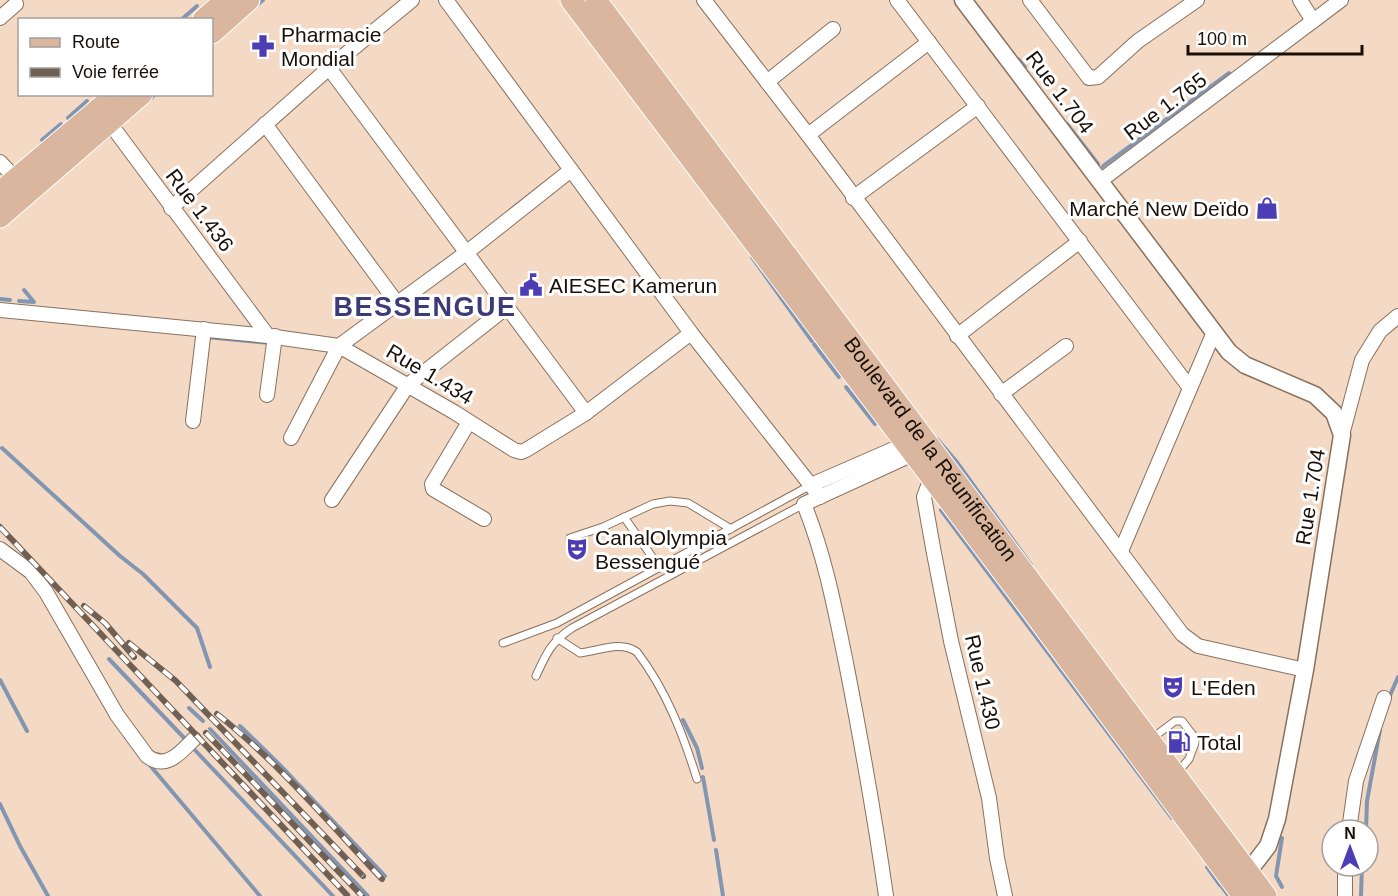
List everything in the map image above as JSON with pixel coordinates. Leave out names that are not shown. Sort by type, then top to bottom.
[{"type":"main road","points":[[205,18],[226,0]]},
{"type":"main road","points":[[213,32],[249,0]]},
{"type":"main road","points":[[571,0],[917,445],[931,478],[1241,884]]},
{"type":"main road","name":"Boulevard de la Réunification","points":[[596,0],[917,445],[1175,775],[1241,884],[1266,896]]},
{"type":"main road","points":[[0,217],[105,116],[115,96]]},
{"type":"main road","points":[[8,185],[105,116],[139,96]]},
{"type":"street","points":[[171,208],[329,68],[412,0]]},
{"type":"street","points":[[446,0],[691,333],[820,497]]},
{"type":"street","points":[[897,0],[1190,388]]},
{"type":"street","name":"Rue 1.704","points":[[963,0],[1229,352],[1245,366],[1315,395],[1334,413],[1342,435],[1287,772],[1273,834],[1268,846],[1241,884]]},
{"type":"street","points":[[1030,0],[1089,78],[1098,77],[1138,41],[1197,0]]},
{"type":"street","points":[[1300,0],[1313,21]]},
{"type":"street","name":"Rue 1.765","points":[[1100,182],[1341,0]]},
{"type":"street","points":[[705,1],[1121,551],[1169,618],[1189,641],[1198,646],[1305,670]]},
{"type":"street","points":[[0,18],[16,4]]},
{"type":"street","points":[[767,82],[833,29]]},
{"type":"street","points":[[808,135],[929,42]]},
{"type":"street","points":[[329,68],[586,413]]},
{"type":"street","points":[[853,198],[978,106]]},
{"type":"street","name":"Rue 1.436","points":[[105,116],[171,208],[272,336]]},
{"type":"street","points":[[265,124],[398,303]]},
{"type":"street","points":[[0,162],[8,185]]},
{"type":"street","points":[[291,438],[339,346],[466,253],[571,170]]},
{"type":"street","points":[[957,336],[1080,241]]},
{"type":"street","points":[[332,500],[408,385],[507,307]]},
{"type":"street","name":"Rue 1.434","points":[[0,310],[272,336],[339,346],[521,452],[586,413],[691,333]]},
{"type":"street","points":[[1342,435],[1362,360],[1380,331],[1398,316]]},
{"type":"street","points":[[193,421],[204,330]]},
{"type":"street","points":[[1121,551],[1214,332]]},
{"type":"street","points":[[267,395],[272,336]]},
{"type":"street","points":[[1001,394],[1066,346]]},
{"type":"street","points":[[469,422],[432,484],[433,489],[484,519]]},
{"type":"street","points":[[811,485],[917,445]]},
{"type":"street","points":[[886,896],[868,773],[831,589],[815,532],[804,504],[917,445]]},
{"type":"street","name":"Rue 1.430","points":[[931,478],[924,497],[933,548],[951,641],[989,798],[1005,896]]},
{"type":"street","points":[[0,549],[31,572],[46,592],[117,715],[147,756],[157,762],[165,762],[174,758],[194,739]]},
{"type":"street","points":[[1350,818],[1356,781],[1384,698]]},
{"type":"street","points":[[1345,878],[1345,896]]},
{"type":"lane","points":[[503,643],[557,622],[811,485]]},
{"type":"lane","points":[[570,538],[603,527],[653,504],[670,501],[688,503],[731,529]]},
{"type":"lane","points":[[536,676],[548,650],[557,638],[599,612],[804,504]]},
{"type":"lane","points":[[624,517],[660,568]]},
{"type":"lane","points":[[557,638],[580,653],[622,646],[637,652],[668,701],[684,736],[697,779]]},
{"type":"lane","points":[[1149,741],[1175,721],[1182,721],[1190,730],[1195,743],[1189,759],[1175,775]]},
{"type":"waterway","points":[[256,6],[263,0]]},
{"type":"waterway","points":[[183,18],[197,6]]},
{"type":"waterway","points":[[1018,59],[1025,67]]},
{"type":"waterway","points":[[1103,166],[1229,73]]},
{"type":"waterway","points":[[149,100],[153,96]]},
{"type":"waterway","points":[[68,118],[87,101]]},
{"type":"waterway","points":[[42,140],[61,124]]},
{"type":"waterway","points":[[1067,124],[1098,164]]},
{"type":"waterway","points":[[752,257],[812,341]]},
{"type":"waterway","points":[[19,301],[34,302],[24,290]]},
{"type":"waterway","points":[[0,299],[10,300]]},
{"type":"waterway","points":[[206,337],[269,343]]},
{"type":"waterway","points":[[814,344],[839,377]]},
{"type":"waterway","points":[[846,387],[875,424]]},
{"type":"waterway","points":[[937,439],[956,461],[1031,565]]},
{"type":"waterway","points":[[2,448],[120,556],[143,574],[197,628],[210,667]]},
{"type":"waterway","points":[[941,510],[1172,818]]},
{"type":"waterway","points":[[109,659],[187,741]]},
{"type":"waterway","points":[[1388,700],[1398,677]]},
{"type":"waterway","points":[[0,680],[27,731]]},
{"type":"waterway","points":[[189,708],[203,721]]},
{"type":"waterway","points":[[683,720],[697,748],[702,768]]},
{"type":"waterway","points":[[240,726],[385,876]]},
{"type":"waterway","points":[[210,729],[368,896]]},
{"type":"waterway","points":[[1366,818],[1367,801],[1380,730]]},
{"type":"waterway","points":[[192,747],[333,896]]},
{"type":"waterway","points":[[148,763],[260,896]]},
{"type":"waterway","points":[[703,777],[714,840]]},
{"type":"waterway","points":[[0,804],[48,896]]},
{"type":"waterway","points":[[1282,838],[1276,876],[1282,887]]},
{"type":"waterway","points":[[716,850],[723,896]]},
{"type":"waterway","points":[[1207,867],[1220,885]]},
{"type":"waterway","points":[[1361,896],[1362,878]]},
{"type":"waterway","points":[[1222,887],[1229,896]]},
{"type":"railway","points":[[0,527],[347,895]]},
{"type":"railway","points":[[84,606],[105,623],[134,657]]},
{"type":"railway","points":[[129,643],[176,681],[363,876]]},
{"type":"railway","points":[[217,714],[261,752],[382,879]]},
{"type":"railway","points":[[206,733],[362,896]]},
{"type":"place","name":"Pharmacie Mondial","points":[[263,46]]},
{"type":"place","name":"Marché New Deïdo","points":[[1267,208]]},
{"type":"place","name":"AIESEC Kamerun","points":[[531,285]]},
{"type":"place","name":"CanalOlympia Bessengué","points":[[577,549]]},
{"type":"place","name":"L'Eden","points":[[1173,687]]},
{"type":"place","name":"Total","points":[[1179,742]]},
{"type":"district","name":"BESSENGUE","points":[[425,307]]}]
